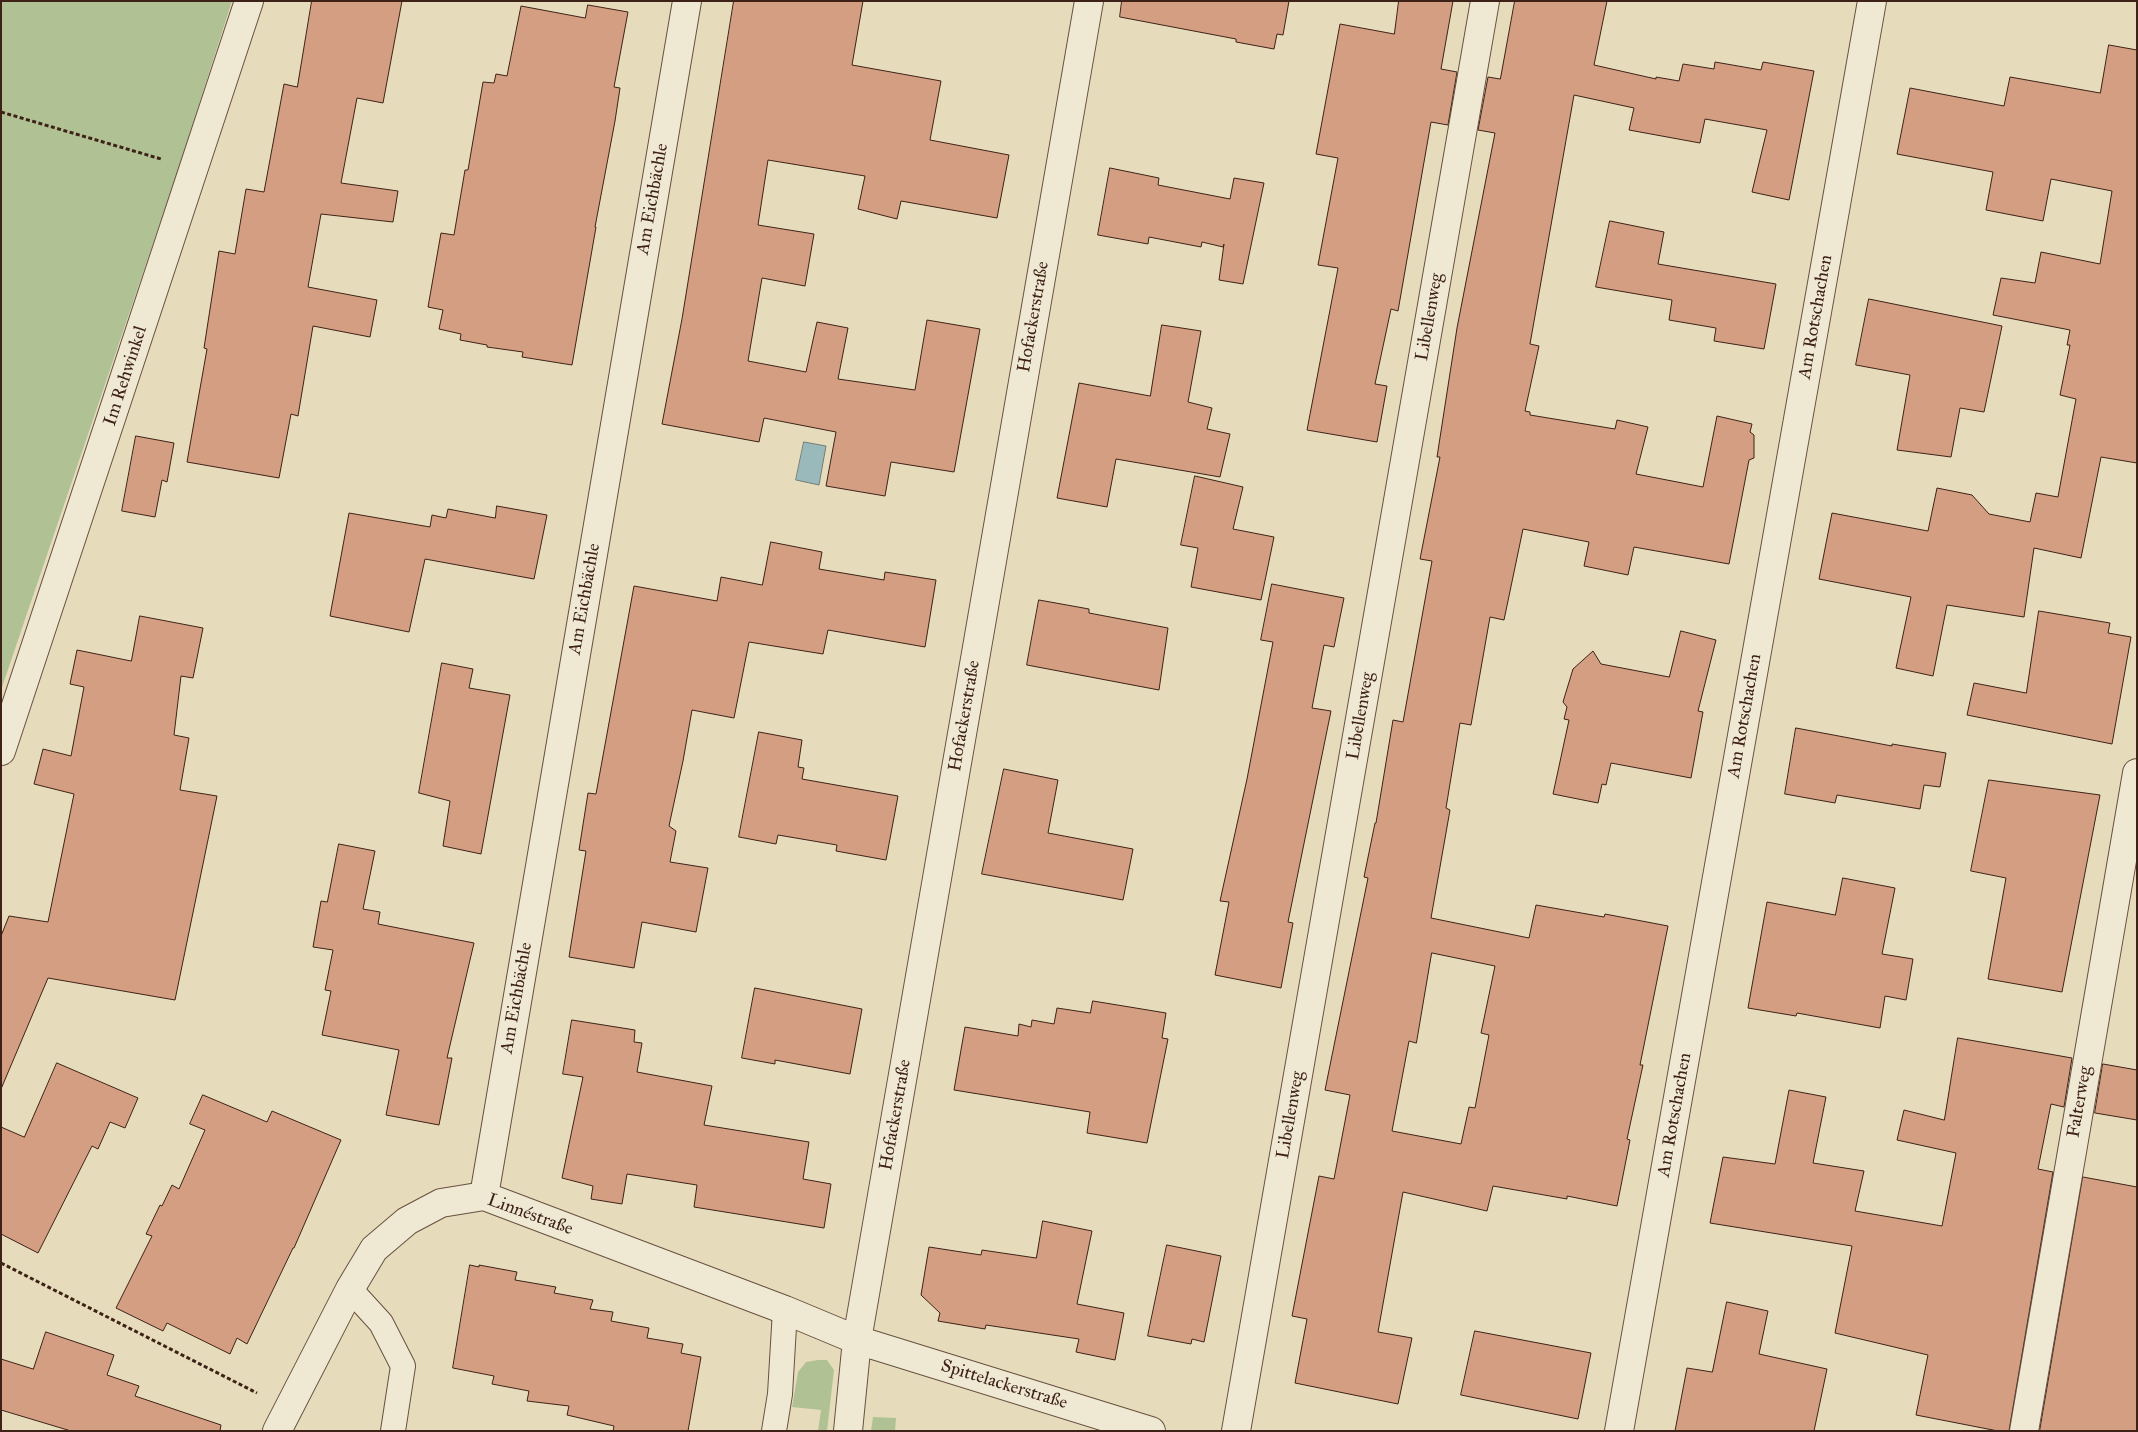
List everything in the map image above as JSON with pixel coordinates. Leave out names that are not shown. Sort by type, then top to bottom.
[{"type":"street","name":"Im Rehwinkel","points":[[1,751],[249,1]]},
{"type":"street","name":"Am Eichbächle","points":[[484,1196],[687,1]]},
{"type":"street","name":"Hofackerstraße","points":[[848,1431],[857,1340],[1089,1]]},
{"type":"street","name":"Libellenweg","points":[[1236,1431],[1485,1]]},
{"type":"street","name":"Am Rotschachen","points":[[1619,1431],[1872,1]]},
{"type":"street","name":"Falterweg","points":[[2024,1431],[2137,773]]},
{"type":"street","name":"Linnéstraße","points":[[283,1420],[350,1289],[374,1249],[407,1221],[442,1203],[484,1196],[786,1310],[857,1340]]},
{"type":"street","name":"Spittelackerstraße","points":[[857,1340],[1151,1431]]},
{"type":"lane","points":[[350,1289],[381,1323],[403,1366],[393,1431]]},
{"type":"lane","points":[[774,1431],[781,1385],[786,1310]]},
{"type":"path","points":[[1,112],[180,164],[194,171]]},
{"type":"path","points":[[1,1262],[283,1420]]},
{"type":"green space","points":[[1,1],[232,1],[180,164],[1,690]]},
{"type":"green space","points":[[827,1360],[834,1370],[827,1431],[818,1431],[821,1410],[792,1407],[798,1372],[806,1362]]},
{"type":"green space","points":[[873,1417],[896,1418],[895,1431],[871,1431]]},
{"type":"water","points":[[804,442],[826,446],[819,485],[796,480]]},
{"type":"building","points":[[312,1],[402,1],[383,103],[357,98],[341,183],[398,191],[393,222],[321,214],[308,287],[377,300],[370,337],[313,326],[298,416],[291,414],[279,478],[187,462],[207,349],[204,348],[219,251],[235,254],[246,189],[264,192],[284,84],[297,87]]},
{"type":"building","points":[[734,1],[863,1],[852,65],[941,81],[930,140],[1009,155],[997,218],[901,201],[897,219],[858,209],[865,176],[768,160],[758,225],[814,234],[805,286],[762,278],[748,361],[806,372],[817,322],[848,328],[838,379],[915,390],[927,320],[980,329],[954,472],[891,462],[885,496],[826,486],[836,432],[764,418],[759,442],[662,424],[682,319]]},
{"type":"building","points":[[1122,1],[1289,1],[1283,35],[1277,34],[1274,49],[1236,42],[1236,39],[1120,17]]},
{"type":"building","points":[[1399,1],[1453,1],[1441,69],[1457,72],[1448,125],[1431,122],[1398,311],[1391,309],[1375,384],[1387,386],[1377,442],[1307,430],[1338,268],[1318,265],[1338,158],[1316,154],[1340,24],[1394,34]]},
{"type":"building","points":[[1515,1],[1607,1],[1594,65],[1656,79],[1656,77],[1679,81],[1683,64],[1714,69],[1715,62],[1761,70],[1763,62],[1814,71],[1789,200],[1752,192],[1767,130],[1705,119],[1700,143],[1629,130],[1634,108],[1574,95],[1530,344],[1539,346],[1525,411],[1530,412],[1530,415],[1615,429],[1617,420],[1648,427],[1636,474],[1703,487],[1717,416],[1752,424],[1750,432],[1754,435],[1754,458],[1749,460],[1729,564],[1634,547],[1628,575],[1584,566],[1589,542],[1523,529],[1504,620],[1490,617],[1471,725],[1460,723],[1446,808],[1450,810],[1431,918],[1529,938],[1536,905],[1604,917],[1605,914],[1668,926],[1640,1065],[1643,1065],[1627,1139],[1630,1140],[1617,1206],[1567,1196],[1567,1199],[1493,1186],[1487,1211],[1403,1192],[1378,1332],[1412,1338],[1398,1404],[1295,1383],[1307,1319],[1292,1316],[1319,1176],[1334,1179],[1350,1095],[1325,1090],[1368,878],[1364,877],[1376,823],[1393,720],[1403,722],[1432,561],[1420,559],[1440,457],[1437,457],[1457,328],[1495,133],[1478,130],[1488,77],[1500,79]],"holes":[[[1432,953],[1495,966],[1481,1033],[1489,1035],[1475,1108],[1469,1107],[1461,1144],[1392,1131],[1409,1041],[1416,1043]]]},
{"type":"building","points":[[588,5],[628,12],[614,87],[620,88],[615,121],[572,365],[522,357],[523,352],[487,347],[487,345],[460,340],[461,334],[439,329],[443,310],[428,307],[441,233],[454,235],[465,170],[468,170],[483,82],[494,83],[496,74],[507,76],[521,6],[585,18]]},
{"type":"building","points":[[2109,45],[2137,50],[2137,463],[2101,457],[2081,558],[2034,548],[2024,617],[1947,605],[1933,676],[1896,668],[1911,597],[1819,579],[1832,513],[1928,531],[1937,488],[1972,495],[1989,514],[2030,522],[2036,493],[2058,497],[2076,399],[2060,395],[2070,345],[2067,345],[2070,330],[1993,315],[2001,278],[2035,283],[2041,252],[2100,264],[2112,191],[2051,179],[2043,221],[1986,210],[1993,172],[1897,154],[1910,88],[2004,106],[2010,77],[2100,93]]},
{"type":"building","points":[[1110,168],[1159,178],[1158,185],[1230,199],[1234,178],[1264,183],[1243,284],[1219,280],[1224,244],[1223,247],[1202,242],[1201,247],[1149,237],[1148,244],[1098,235]]},
{"type":"building","points":[[1610,221],[1664,232],[1658,264],[1776,284],[1764,349],[1714,341],[1716,328],[1669,320],[1672,300],[1596,287]]},
{"type":"building","points":[[1869,299],[2002,326],[1984,412],[1960,408],[1951,457],[1897,450],[1910,375],[1856,365]]},
{"type":"building","points":[[1162,325],[1201,331],[1188,402],[1212,408],[1207,429],[1230,434],[1220,477],[1116,459],[1107,507],[1057,498],[1079,383],[1150,396]]},
{"type":"building","points":[[136,436],[174,443],[167,482],[162,480],[155,517],[122,511]]},
{"type":"building","points":[[1195,476],[1243,487],[1233,529],[1274,537],[1261,600],[1191,587],[1198,548],[1181,545]]},
{"type":"building","points":[[497,506],[547,515],[534,579],[425,559],[409,632],[330,616],[349,513],[430,527],[432,515],[446,518],[448,509],[495,518]]},
{"type":"building","points":[[771,542],[822,552],[819,569],[884,580],[885,572],[936,580],[925,647],[828,630],[823,654],[749,642],[734,718],[692,710],[669,826],[676,831],[670,862],[708,868],[696,932],[642,922],[634,968],[569,957],[586,851],[579,850],[588,793],[596,794],[634,586],[717,601],[721,577],[762,585]]},
{"type":"building","points":[[1272,584],[1344,598],[1334,647],[1324,645],[1312,708],[1331,711],[1288,922],[1293,923],[1281,988],[1215,975],[1229,902],[1220,901],[1247,779],[1273,642],[1261,640]]},
{"type":"building","points":[[1039,600],[1089,609],[1089,613],[1168,628],[1159,690],[1027,665]]},
{"type":"building","points":[[2039,611],[2110,623],[2108,633],[2131,637],[2112,744],[1967,715],[1974,683],[2026,693]]},
{"type":"building","points":[[140,616],[203,628],[193,678],[181,676],[174,735],[189,738],[180,790],[217,796],[175,1000],[48,978],[1,1089],[1,936],[9,916],[48,922],[74,794],[34,784],[43,749],[71,756],[84,687],[70,684],[77,650],[131,661]]},
{"type":"building","points":[[1681,631],[1716,640],[1698,711],[1703,712],[1691,778],[1611,763],[1606,785],[1602,784],[1598,803],[1553,794],[1569,720],[1564,719],[1567,707],[1563,702],[1573,669],[1593,651],[1601,664],[1669,677]]},
{"type":"building","points":[[442,663],[473,669],[469,688],[510,695],[481,854],[443,846],[450,801],[419,793]]},
{"type":"building","points":[[1796,728],[1892,746],[1892,744],[1946,753],[1940,787],[1924,785],[1920,809],[1837,795],[1835,803],[1785,794]]},
{"type":"building","points":[[759,732],[802,740],[798,767],[804,768],[802,779],[898,796],[886,860],[836,851],[837,845],[778,835],[776,844],[739,837]]},
{"type":"building","points":[[1004,769],[1058,780],[1048,833],[1133,849],[1123,900],[982,874]]},
{"type":"building","points":[[1989,780],[2100,795],[2062,992],[1988,979],[2006,878],[1971,871]]},
{"type":"building","points":[[339,844],[375,851],[363,909],[380,912],[378,924],[474,943],[447,1058],[452,1058],[439,1125],[386,1115],[399,1050],[322,1035],[331,991],[325,990],[333,950],[313,947],[321,901],[327,902]]},
{"type":"building","points":[[1843,878],[1895,888],[1882,954],[1913,959],[1906,1000],[1885,996],[1880,1028],[1797,1013],[1796,1016],[1748,1008],[1767,902],[1835,915]]},
{"type":"building","points":[[755,988],[862,1009],[850,1074],[775,1060],[775,1064],[742,1058]]},
{"type":"building","points":[[1093,1001],[1166,1013],[1162,1038],[1168,1039],[1147,1143],[1087,1133],[1090,1112],[954,1090],[965,1027],[1018,1036],[1019,1024],[1031,1027],[1032,1020],[1054,1024],[1057,1008],[1090,1013]]},
{"type":"building","points":[[572,1020],[635,1030],[634,1042],[642,1043],[637,1072],[712,1086],[704,1125],[809,1142],[803,1179],[831,1184],[824,1228],[694,1207],[697,1185],[627,1174],[622,1204],[591,1199],[593,1186],[562,1178],[583,1077],[563,1074]]},
{"type":"building","points":[[1958,1038],[2072,1058],[2064,1107],[2051,1104],[2038,1169],[2053,1172],[2009,1431],[1998,1431],[1916,1415],[1928,1355],[1835,1333],[1852,1246],[1710,1223],[1723,1157],[1775,1164],[1789,1090],[1826,1097],[1813,1163],[1864,1171],[1855,1211],[1942,1226],[1956,1153],[1897,1140],[1904,1110],[1944,1120]]},
{"type":"building","points":[[57,1063],[138,1098],[125,1128],[110,1122],[98,1149],[92,1146],[38,1253],[1,1234],[1,1127],[24,1137]]},
{"type":"building","points":[[2103,1064],[2137,1070],[2137,1120],[2095,1113]]},
{"type":"building","points":[[203,1095],[267,1122],[272,1111],[341,1140],[294,1248],[247,1344],[237,1338],[230,1354],[167,1323],[163,1331],[116,1308],[152,1236],[146,1234],[160,1205],[162,1206],[172,1185],[179,1189],[205,1130],[190,1124]]},
{"type":"building","points":[[2083,1177],[2137,1187],[2137,1431],[2040,1431]]},
{"type":"building","points":[[1043,1221],[1092,1231],[1077,1304],[1124,1313],[1115,1360],[1076,1352],[1079,1339],[986,1325],[985,1329],[938,1321],[940,1313],[921,1295],[929,1247],[981,1255],[982,1250],[1036,1258]]},
{"type":"building","points":[[1167,1245],[1221,1256],[1204,1342],[1192,1339],[1191,1344],[1148,1336]]},
{"type":"building","points":[[470,1265],[517,1272],[515,1280],[556,1287],[554,1293],[593,1300],[590,1309],[613,1312],[611,1321],[649,1328],[647,1338],[683,1344],[681,1353],[701,1357],[688,1431],[613,1431],[614,1426],[567,1415],[569,1406],[527,1401],[529,1391],[492,1384],[494,1376],[453,1368]]},
{"type":"building","points":[[1727,1302],[1768,1311],[1759,1354],[1827,1369],[1814,1431],[1675,1431],[1687,1368],[1712,1372]]},
{"type":"building","points":[[1475,1331],[1591,1353],[1578,1419],[1461,1395]]},
{"type":"building","points":[[46,1332],[114,1355],[107,1375],[139,1386],[135,1396],[221,1425],[220,1431],[71,1431],[1,1410],[1,1359],[33,1369]]}]
